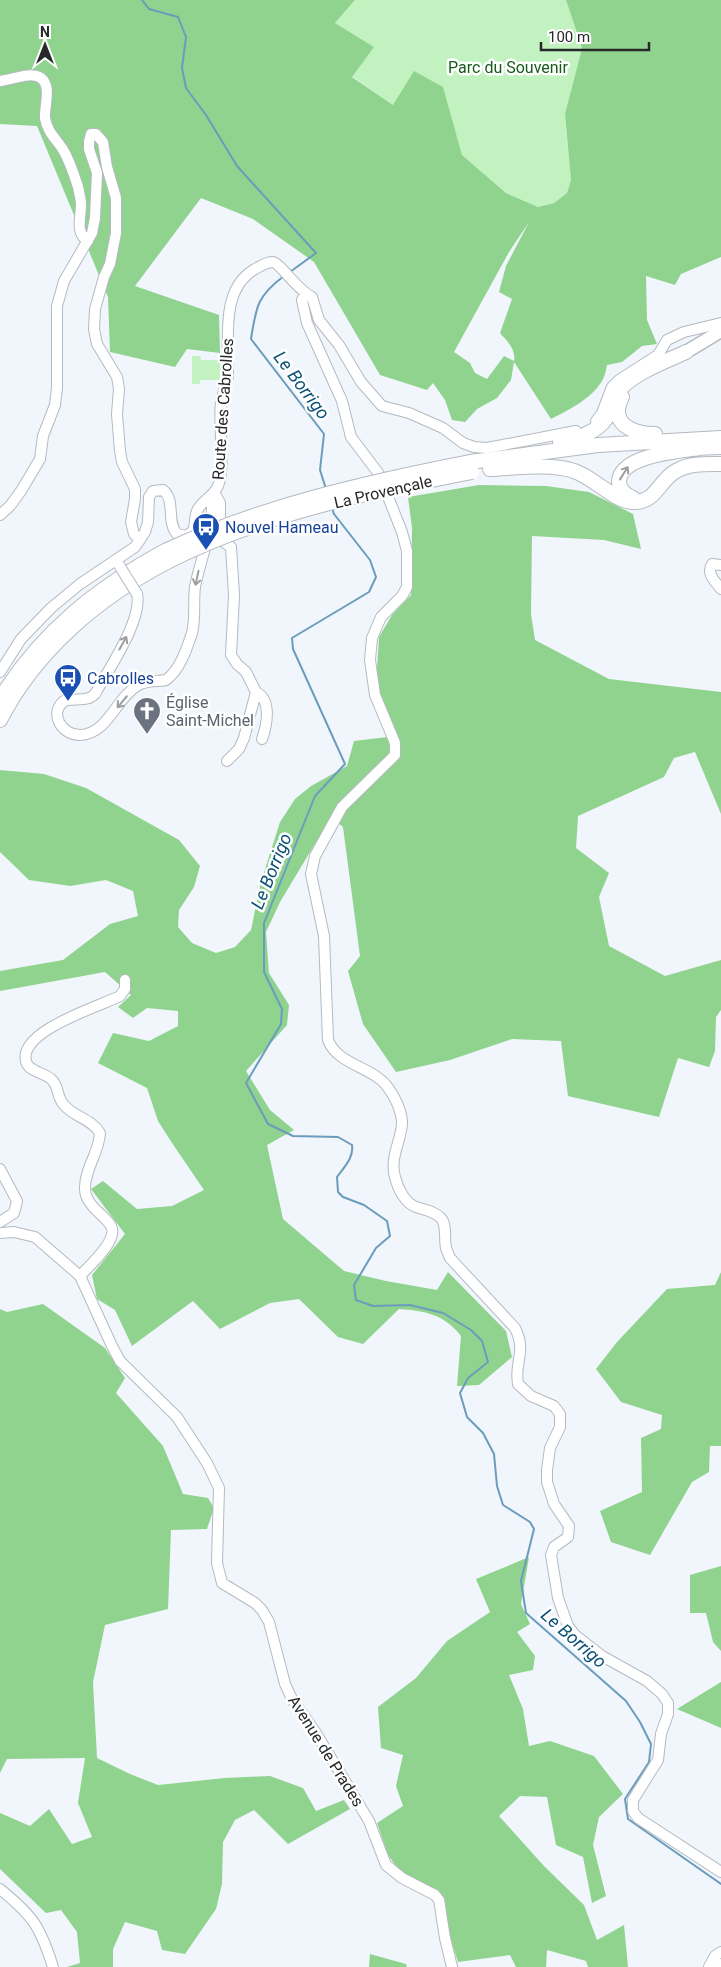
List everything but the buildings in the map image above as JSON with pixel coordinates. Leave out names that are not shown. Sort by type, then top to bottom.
[{"type":"highway","points":[[691,349],[628,390],[619,403],[619,417],[629,428],[640,433],[721,436]]},
{"type":"highway","points":[[492,464],[590,433],[606,419],[621,388],[654,367],[691,349]]},
{"type":"highway","name":"La Provençale","points":[[0,699],[29,658],[50,634],[78,608],[119,578],[167,556],[217,528],[273,509],[397,478],[492,464],[598,445],[721,436]]},
{"type":"highway","name":"La Provençale","points":[[492,464],[721,447]]},
{"type":"highway","points":[[649,498],[633,498],[623,492],[619,481],[625,469],[644,458],[701,448]]},
{"type":"highway","points":[[492,464],[570,470],[585,475],[625,501],[638,502],[649,498],[672,474],[682,467],[721,464]]},
{"type":"highway","name":"La Provençale","points":[[0,720],[26,678],[66,632],[110,596],[167,556]]},
{"type":"main road","points":[[691,349],[721,331]]},
{"type":"street","points":[[0,81],[31,75],[40,77],[45,82],[44,116],[46,127],[62,148],[78,186],[81,204],[79,224],[81,233],[88,241]]},
{"type":"street","points":[[0,515],[10,506],[21,491],[40,459],[43,436],[56,398],[57,306],[61,289],[88,241],[95,218],[96,173],[89,142],[91,134],[96,134],[103,142],[107,167],[116,198],[116,233],[110,264],[104,277],[96,308],[94,330],[97,344],[117,377],[119,389],[117,414],[120,451],[122,462],[135,489],[131,522],[134,534],[140,540]]},
{"type":"street","name":"Route des Cabrolles","points":[[0,672],[22,639],[43,615],[80,584],[117,563],[135,547],[148,522],[149,497],[153,491],[160,490],[166,492],[170,501],[173,528],[177,534],[186,536],[193,531],[196,511],[218,486],[221,466],[220,408],[228,377],[228,334],[231,298],[239,283],[252,271],[265,263],[274,262],[295,286],[304,294],[312,297],[319,320],[339,345],[361,382],[382,406],[409,413],[443,428],[463,443],[474,447],[487,448],[572,432],[590,426],[602,413],[612,387],[619,380],[658,355],[664,342],[684,332],[721,323]]},
{"type":"street","points":[[304,294],[302,300],[307,323],[342,401],[351,437],[379,474],[402,532],[407,551],[407,587],[402,596],[381,617],[372,638],[370,660],[375,695],[395,743],[395,755],[342,807],[315,856],[311,874],[324,936],[328,1040],[331,1048],[339,1056],[374,1074],[389,1088],[400,1110],[402,1122],[394,1153],[394,1176],[400,1190],[410,1204],[432,1212],[444,1222],[446,1248],[450,1258],[515,1328],[518,1334],[521,1345],[521,1354],[517,1367],[518,1384],[524,1391],[554,1406],[560,1414],[560,1427],[550,1448],[547,1482],[554,1504],[569,1526],[568,1537],[554,1547],[551,1555],[558,1598],[568,1626],[575,1635],[602,1656],[647,1681],[662,1694],[668,1703],[668,1714],[661,1734],[658,1760],[633,1800],[633,1811],[638,1818],[721,1872]]},
{"type":"street","points":[[684,332],[691,337],[691,349]]},
{"type":"street","points":[[671,338],[691,349]]},
{"type":"street","points":[[212,494],[220,503],[220,522],[225,543],[231,547],[234,585],[231,655],[246,672],[256,692],[265,703],[267,715],[262,739]]},
{"type":"street","points":[[117,563],[138,594],[139,603],[133,622],[95,694],[87,699],[70,699],[59,705],[57,719],[70,733],[80,735],[94,731],[105,722],[134,687],[148,681],[166,680],[179,665],[192,632],[195,612],[195,587],[212,516],[212,494]]},
{"type":"street","points":[[721,565],[712,564],[709,570],[721,589]]},
{"type":"street","points":[[227,761],[239,749],[244,738],[256,692]]},
{"type":"street","points":[[80,1276],[104,1249],[113,1234],[111,1226],[89,1203],[86,1197],[85,1188],[89,1168],[98,1148],[100,1133],[94,1124],[68,1109],[62,1103],[52,1078],[30,1068],[26,1062],[26,1056],[28,1049],[48,1029],[120,996],[126,988],[125,980]]},
{"type":"street","points":[[0,1169],[17,1201],[14,1213],[0,1222]]},
{"type":"street","name":"Avenue de Prades","points":[[0,1233],[14,1232],[35,1237],[80,1276],[120,1361],[177,1417],[215,1476],[220,1498],[217,1563],[222,1584],[255,1603],[262,1610],[268,1622],[285,1684],[292,1700],[316,1733],[369,1821],[386,1865],[394,1872],[435,1895],[439,1900],[452,1967]]},
{"type":"street","points":[[0,1889],[27,1912],[36,1924],[53,1967]]},
{"type":"street","points":[[709,1967],[715,1956],[721,1952]]},
{"type":"green space","points":[[0,0],[355,0],[335,23],[374,47],[352,77],[393,105],[414,71],[443,87],[462,155],[506,193],[538,207],[554,203],[567,193],[571,180],[565,114],[582,48],[566,0],[721,0],[721,257],[681,274],[675,285],[646,276],[647,320],[657,344],[642,346],[622,362],[607,365],[602,381],[586,399],[572,408],[551,419],[514,362],[511,380],[497,398],[477,409],[465,422],[452,420],[445,400],[433,383],[427,390],[380,375],[314,262],[253,219],[201,198],[135,286],[219,315],[220,353],[187,349],[175,367],[110,352],[108,297],[37,126],[0,124]],"holes":[[[529,222],[506,266],[499,292],[512,299],[500,333],[512,349],[514,361],[504,356],[487,379],[475,373],[470,363],[454,352],[509,252]]]},
{"type":"green space","name":"Parc du Souvenir","points":[[355,0],[566,0],[582,48],[565,114],[571,180],[567,193],[554,203],[538,207],[506,193],[462,155],[455,131],[393,105],[352,76],[374,47],[335,23]]},
{"type":"green space","points":[[192,356],[200,356],[201,360],[222,360],[222,380],[200,380],[200,384],[192,384]]},
{"type":"green space","points":[[479,485],[546,486],[589,492],[633,514],[641,549],[604,540],[532,536],[531,614],[535,640],[609,679],[721,692],[721,814],[695,752],[674,758],[664,777],[578,816],[576,848],[609,873],[599,897],[609,946],[665,976],[721,960],[721,1010],[716,1017],[715,1051],[709,1067],[678,1058],[659,1117],[568,1096],[561,1041],[512,1039],[450,1060],[396,1072],[363,1024],[348,971],[360,956],[343,827],[331,817],[280,902],[266,932],[269,973],[289,1005],[287,1025],[246,1071],[270,1110],[294,1130],[267,1145],[283,1219],[344,1271],[437,1290],[448,1272],[506,1331],[512,1357],[479,1385],[457,1386],[461,1336],[441,1318],[417,1311],[399,1309],[363,1344],[338,1337],[299,1299],[270,1303],[220,1329],[193,1301],[132,1346],[115,1310],[97,1299],[92,1275],[125,1234],[91,1189],[103,1181],[137,1209],[172,1206],[204,1190],[158,1121],[147,1088],[98,1063],[113,1033],[149,1041],[178,1026],[178,1011],[147,1008],[133,1018],[118,1007],[131,995],[105,972],[0,991],[0,971],[63,960],[110,924],[138,916],[133,891],[106,880],[70,886],[29,880],[0,852],[0,770],[44,774],[86,788],[179,840],[200,866],[194,887],[179,910],[178,927],[192,943],[216,953],[235,947],[251,930],[261,882],[280,822],[295,799],[311,786],[347,766],[354,741],[396,736],[376,685],[379,637],[392,615],[411,595],[412,528],[408,497]]},
{"type":"green space","points":[[721,1272],[721,1446],[710,1446],[709,1472],[692,1482],[650,1555],[611,1542],[600,1511],[642,1492],[641,1438],[661,1429],[662,1415],[621,1402],[596,1369],[617,1342],[667,1289],[715,1285]]},
{"type":"green space","points":[[43,1304],[105,1348],[125,1378],[116,1393],[163,1446],[183,1494],[208,1498],[214,1508],[207,1529],[171,1530],[168,1609],[105,1625],[93,1682],[97,1758],[158,1785],[225,1778],[270,1776],[303,1788],[316,1811],[344,1800],[350,1809],[288,1844],[254,1810],[235,1820],[223,1842],[222,1884],[216,1909],[185,1954],[162,1950],[157,1931],[125,1922],[113,1949],[113,1967],[67,1967],[80,1963],[77,1932],[61,1910],[46,1913],[0,1869],[0,1813],[30,1826],[49,1809],[72,1844],[92,1837],[78,1803],[85,1758],[7,1759],[0,1773],[0,1309],[7,1312]]},
{"type":"green space","points":[[529,1557],[521,1604],[530,1624],[517,1632],[535,1656],[533,1670],[509,1675],[523,1709],[529,1746],[550,1741],[594,1756],[623,1794],[599,1817],[593,1845],[606,1896],[592,1903],[583,1857],[556,1845],[547,1797],[520,1796],[499,1816],[544,1866],[584,1905],[597,1940],[624,1925],[628,1967],[588,1967],[586,1961],[547,1950],[546,1967],[516,1967],[510,1955],[458,1962],[448,1931],[445,1899],[438,1890],[401,1873],[388,1855],[377,1823],[403,1806],[396,1786],[403,1755],[381,1748],[378,1707],[416,1678],[447,1641],[490,1612],[476,1579]]},
{"type":"green space","points":[[721,1566],[721,1651],[713,1642],[706,1613],[690,1613],[690,1575]]},
{"type":"green space","points":[[721,1682],[721,1728],[677,1709]]},
{"type":"green space","points":[[370,1954],[406,1964],[407,1967],[369,1967]]},
{"type":"waterway","name":"Le Borrigo","points":[[142,0],[149,9],[178,17],[186,37],[182,68],[186,88],[206,115],[237,166],[316,253],[290,272]]},
{"type":"waterway","name":"Le Borrigo","points":[[284,276],[268,290],[259,303],[254,318],[251,339],[324,434],[320,470],[326,489]]},
{"type":"waterway","name":"Le Borrigo","points":[[332,508],[334,514],[370,560],[376,577],[369,592],[292,638],[293,649],[345,764],[315,796],[264,923],[264,972],[282,1009],[281,1024],[246,1083],[268,1124],[293,1136],[338,1137],[352,1145],[350,1158],[337,1177],[338,1192],[343,1197],[364,1205],[387,1221],[390,1236],[376,1248],[354,1285],[356,1300],[373,1306],[410,1305],[443,1313],[471,1330],[482,1341],[488,1362],[468,1378],[460,1393],[467,1417],[483,1433],[494,1454],[497,1486],[503,1505],[530,1522],[534,1529],[521,1581],[526,1613],[626,1701],[640,1722],[651,1744],[649,1762],[625,1799],[628,1819],[721,1884]]},
{"type":"place","name":"Nouvel Hameau","points":[[206,551]]},
{"type":"place","name":"Cabrolles","points":[[68,702]]},
{"type":"place","name":"Église Saint-Michel","points":[[147,735]]}]
